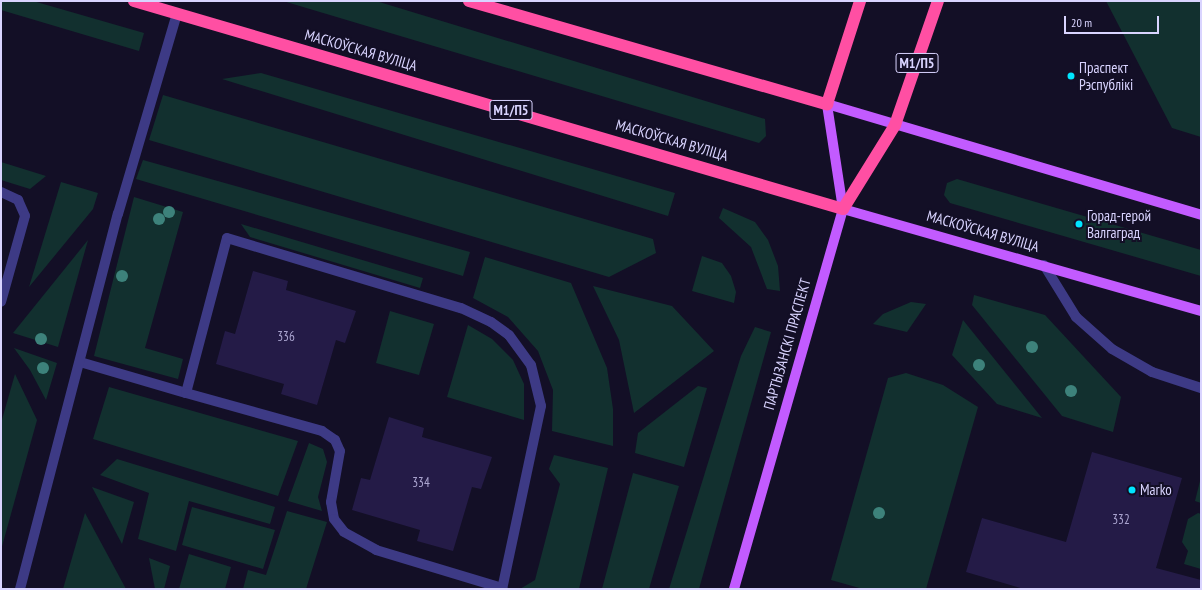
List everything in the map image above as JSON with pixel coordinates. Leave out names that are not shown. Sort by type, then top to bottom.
[{"type":"highway","name":"МАСКОЎСКАЯ ВУЛІЦА","points":[[134,1],[843,209]]},
{"type":"highway","points":[[469,1],[827,104],[860,1]]},
{"type":"highway","name":"М1/П5","points":[[843,209],[895,125],[938,1]]},
{"type":"main road","points":[[827,104],[1201,215]]},
{"type":"main road","name":"ПАРТЫЗАНСКІ ПРАСПЕКТ","points":[[734,589],[843,209],[827,104]]},
{"type":"main road","name":"МАСКОЎСКАЯ ВУЛІЦА","points":[[843,209],[1044,265],[1201,311]]},
{"type":"lane","points":[[20,589],[118,214],[177,14]]},
{"type":"lane","points":[[1,192],[18,200],[26,216],[1,302]]},
{"type":"lane","points":[[80,362],[186,393],[322,431],[335,440],[340,451],[330,502],[334,519],[344,532],[376,550],[502,588],[541,406],[532,365],[509,335],[491,322],[461,308],[227,238],[186,393]]},
{"type":"lane","points":[[1044,265],[1076,317],[1112,349],[1152,372],[1201,388]]},
{"type":"green space","points":[[1,1],[33,1],[144,33],[139,51],[1,10]]},
{"type":"green space","points":[[283,1],[376,1],[765,119],[766,136],[759,143]]},
{"type":"green space","points":[[1106,1],[1201,1],[1201,137],[1172,128]]},
{"type":"green space","points":[[261,73],[675,193],[668,216],[222,79]]},
{"type":"green space","points":[[163,95],[653,239],[656,253],[609,277],[149,140]]},
{"type":"green space","points":[[143,160],[470,252],[463,276],[136,179]]},
{"type":"green space","points":[[1,162],[46,176],[30,189],[1,180]]},
{"type":"green space","points":[[957,179],[1201,250],[1201,276],[950,203],[944,195],[947,183]]},
{"type":"green space","points":[[61,182],[98,193],[93,209],[29,287]]},
{"type":"green space","points":[[134,197],[183,212],[145,348],[183,359],[178,379],[94,356]]},
{"type":"green space","points":[[723,208],[755,222],[768,240],[778,266],[780,291],[767,289],[751,247],[719,218]]},
{"type":"green space","points":[[241,224],[423,278],[420,288],[250,237]]},
{"type":"green space","points":[[88,240],[58,347],[13,333]]},
{"type":"green space","points":[[702,256],[722,263],[731,276],[736,292],[734,303],[692,291]]},
{"type":"green space","points":[[485,257],[571,283],[607,368],[613,409],[613,446],[552,431],[553,390],[538,351],[508,317],[473,298]]},
{"type":"green space","points":[[593,286],[672,306],[714,351],[634,413],[619,340]]},
{"type":"green space","points":[[974,295],[1045,315],[1121,397],[1113,432],[1062,416],[972,305]]},
{"type":"green space","points":[[911,302],[926,304],[907,332],[873,324],[883,314]]},
{"type":"green space","points":[[390,311],[434,324],[419,375],[376,363]]},
{"type":"green space","points":[[963,320],[1042,418],[997,404],[952,355]]},
{"type":"green space","points":[[468,325],[492,339],[513,360],[524,384],[524,420],[447,397]]},
{"type":"green space","points":[[755,327],[771,332],[699,589],[669,589],[741,356]]},
{"type":"green space","points":[[14,348],[57,363],[46,400],[30,370]]},
{"type":"green space","points":[[906,373],[943,385],[978,407],[926,589],[863,589],[831,580],[888,378]]},
{"type":"green space","points":[[15,374],[37,420],[1,550],[1,423]]},
{"type":"green space","points":[[698,386],[707,388],[684,467],[635,453],[638,433]]},
{"type":"green space","points":[[109,387],[298,441],[278,496],[93,439]]},
{"type":"green space","points":[[309,443],[323,449],[327,462],[318,497],[322,511],[288,501]]},
{"type":"green space","points":[[554,455],[608,468],[579,589],[520,589],[535,580],[560,484],[549,469]]},
{"type":"green space","points":[[117,459],[275,507],[270,524],[189,501],[176,551],[138,539],[149,493],[100,475]]},
{"type":"green space","points":[[633,473],[679,486],[649,589],[602,589]]},
{"type":"green space","points":[[1201,477],[1201,503],[1195,501]]},
{"type":"green space","points":[[92,487],[134,502],[122,544]]},
{"type":"green space","points":[[192,507],[275,530],[263,569],[182,545]]},
{"type":"green space","points":[[287,511],[327,522],[306,589],[243,589],[248,570],[266,575]]},
{"type":"green space","points":[[85,513],[126,589],[63,589]]},
{"type":"green space","points":[[1198,513],[1201,514],[1201,569],[1184,564],[1188,551],[1182,542],[1188,519]]},
{"type":"green space","points":[[189,554],[231,567],[225,589],[179,589]]},
{"type":"green space","points":[[149,558],[170,566],[164,589],[155,589]]},
{"type":"building","points":[[253,271],[288,281],[286,290],[356,311],[345,343],[336,340],[317,405],[281,394],[284,384],[216,364],[225,331],[235,334]]},
{"type":"building","points":[[389,417],[424,428],[422,437],[492,457],[481,489],[472,487],[453,551],[417,541],[420,530],[352,510],[361,478],[370,480]]},
{"type":"building","points":[[1092,452],[1182,478],[1156,568],[1201,580],[1201,589],[1024,589],[966,572],[982,518],[1066,542]]},
{"type":"place","name":"Праспект Рэспублікі","points":[[1071,76]]},
{"type":"place","name":"Горад-герой Валгаград","points":[[1079,224]]},
{"type":"place","name":"Marko","points":[[1132,490]]}]
